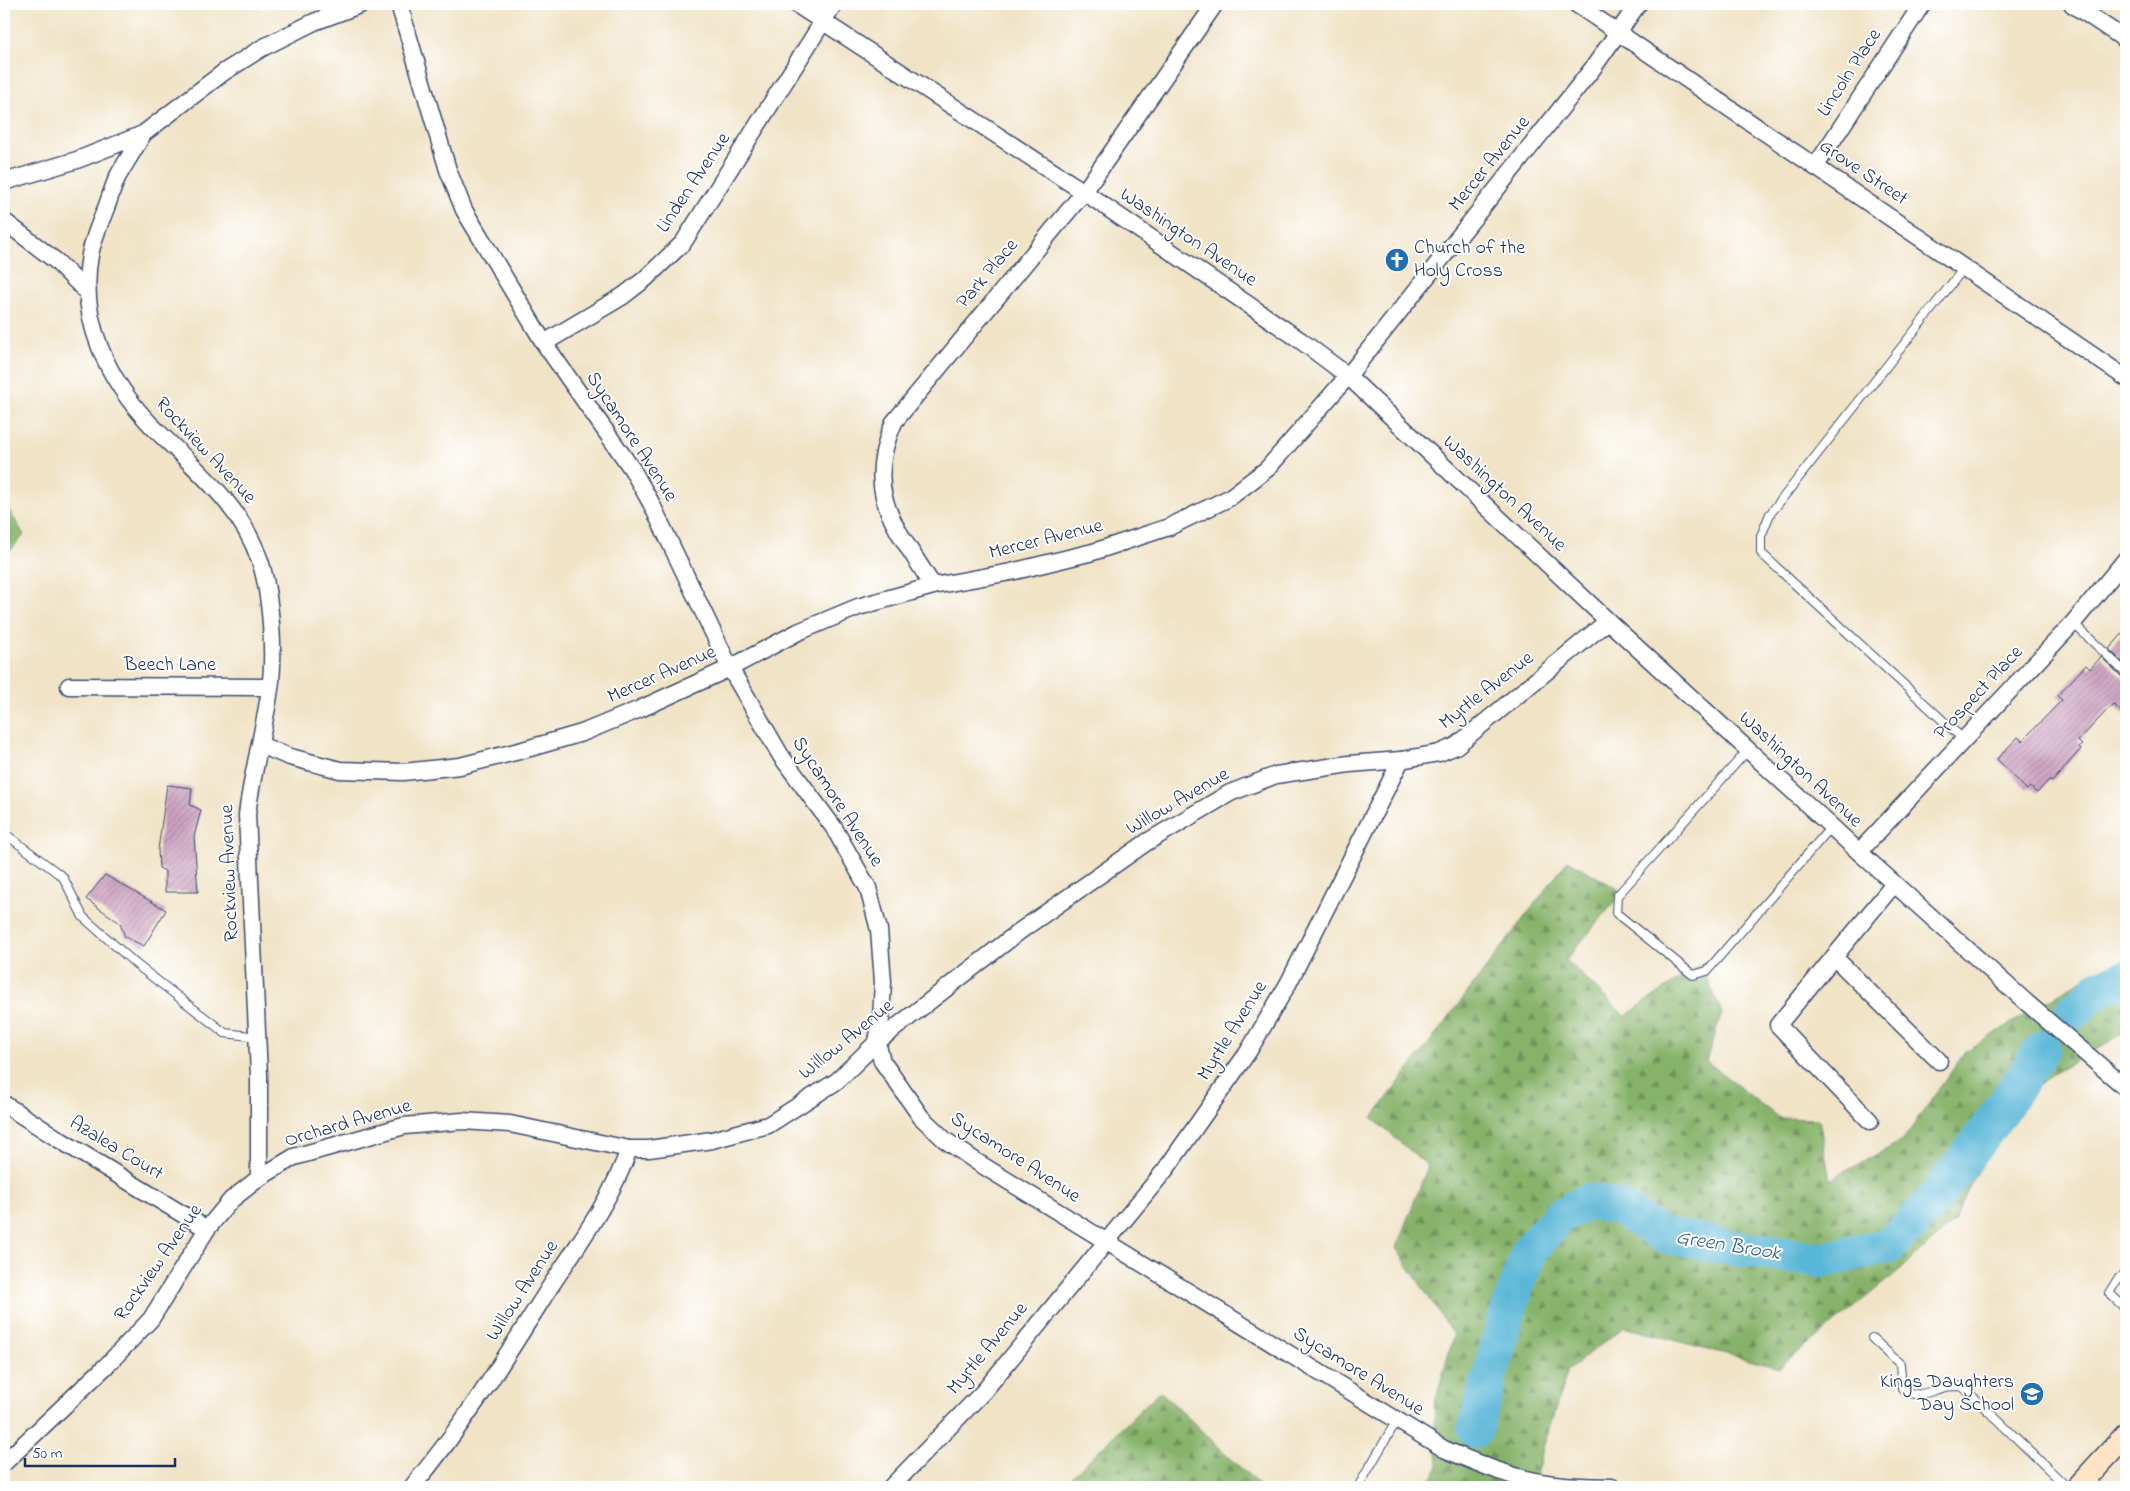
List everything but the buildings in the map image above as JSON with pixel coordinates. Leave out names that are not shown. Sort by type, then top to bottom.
[{"type":"street","name":"Rockview Avenue","points":[[4,182],[77,160],[144,134],[224,72],[262,48],[314,22],[362,4]]},
{"type":"street","name":"Sycamore Avenue","points":[[399,4],[448,170],[464,210],[544,343],[632,469],[651,503],[730,668],[781,756],[834,828],[868,888],[879,930],[883,982],[881,1019],[877,1042],[882,1061],[915,1109],[945,1140],[977,1162],[1444,1450],[1484,1466],[1520,1477],[1553,1484],[1612,1487]]},
{"type":"street","name":"Washington Avenue","points":[[796,4],[1084,192],[1300,340],[1348,376],[1608,621],[1831,827],[2027,1003],[2126,1088]]},
{"type":"street","name":"Linden Avenue","points":[[544,343],[623,296],[645,279],[682,243],[714,197],[834,4]]},
{"type":"street","name":"Park Place","points":[[933,586],[889,516],[881,484],[881,465],[886,440],[894,422],[1084,192],[1214,4]]},
{"type":"street","name":"Grove Street","points":[[1576,4],[2126,378]]},
{"type":"street","name":"Mercer Avenue","points":[[260,745],[290,757],[340,770],[403,772],[460,766],[582,733],[730,668],[798,632],[858,607],[933,586],[1011,572],[1093,552],[1168,527],[1229,498],[1267,470],[1348,376],[1593,68],[1638,4]]},
{"type":"street","name":"Lincoln Place","points":[[1815,166],[1922,4]]},
{"type":"street","points":[[2072,4],[2126,40]]},
{"type":"street","name":"Rockview Avenue","points":[[4,1463],[106,1366],[151,1319],[207,1229],[231,1200],[259,1178],[258,1037],[247,816],[250,790],[270,687],[271,639],[266,592],[260,561],[241,521],[198,469],[131,402],[116,379],[104,360],[93,330],[87,292],[90,255],[99,225],[117,178],[144,134]]},
{"type":"street","points":[[4,221],[56,261],[87,292]]},
{"type":"street","name":"Prospect Place","points":[[1859,852],[2073,623],[2126,559]]},
{"type":"street","name":"Myrtle Avenue","points":[[891,1487],[984,1391],[1105,1241],[1166,1169],[1248,1052],[1288,984],[1401,760],[1439,753],[1456,746],[1608,621]]},
{"type":"street","name":"Beech Lane","points":[[68,686],[270,687]]},
{"type":"street","name":"Willow Avenue","points":[[412,1487],[434,1462],[509,1352],[589,1227],[622,1169],[629,1148],[649,1149],[712,1140],[768,1125],[837,1081],[877,1042],[1028,926],[1147,842],[1230,793],[1276,775],[1349,764],[1401,760]]},
{"type":"street","points":[[1870,1121],[1778,1025],[1894,884]]},
{"type":"street","points":[[1834,957],[1939,1061]]},
{"type":"street","name":"Azalea Court","points":[[4,1104],[207,1229]]},
{"type":"street","name":"Orchard Avenue","points":[[259,1178],[294,1157],[404,1126],[462,1121],[510,1124],[629,1148]]},
{"type":"street","points":[[2078,1487],[2126,1435]]},
{"type":"lane","points":[[1964,268],[1770,514],[1760,536],[1761,553],[1964,740]]},
{"type":"lane","points":[[2073,623],[2126,673]]},
{"type":"lane","points":[[1748,750],[1617,896],[1616,913],[1693,975],[1707,971],[1831,827]]},
{"type":"lane","points":[[4,833],[63,877],[83,917],[137,965],[225,1033],[258,1037]]},
{"type":"lane","points":[[2126,1272],[2117,1280],[2108,1293],[2126,1309]]},
{"type":"lane","points":[[1872,1338],[1900,1364],[1902,1389],[1912,1395],[1927,1393],[1946,1386],[1962,1386],[2067,1487]]},
{"type":"lane","points":[[1358,1487],[1397,1420]]},
{"type":"green space","points":[[4,502],[24,535],[4,558]]},
{"type":"green space","points":[[1568,860],[1623,892],[1566,960],[1625,1016],[1701,964],[1722,1013],[1706,1061],[1779,1118],[1819,1119],[1830,1180],[1903,1140],[1965,1052],[2089,975],[2126,960],[2126,1032],[2052,1074],[2019,1103],[1970,1185],[1954,1222],[1897,1272],[1779,1368],[1624,1327],[1568,1370],[1545,1441],[1533,1487],[1426,1487],[1438,1468],[1434,1405],[1454,1335],[1396,1248],[1428,1166],[1372,1118]]},
{"type":"green space","points":[[1160,1391],[1261,1487],[1061,1487]]},
{"type":"waterway","name":"Green Brook","points":[[2072,1012],[2100,988],[2126,977]]},
{"type":"waterway","name":"Green Brook","points":[[1475,1430],[1505,1320],[1529,1251],[1560,1216],[1589,1201],[1619,1208],[1663,1235],[1733,1248],[1824,1260],[1890,1245],[1929,1206],[1989,1127],[2043,1048]]},
{"type":"place","name":"Church of the Holy Cross","points":[[1397,260]]},
{"type":"place","name":"Kings Daughters Day School","points":[[2032,1394]]}]
